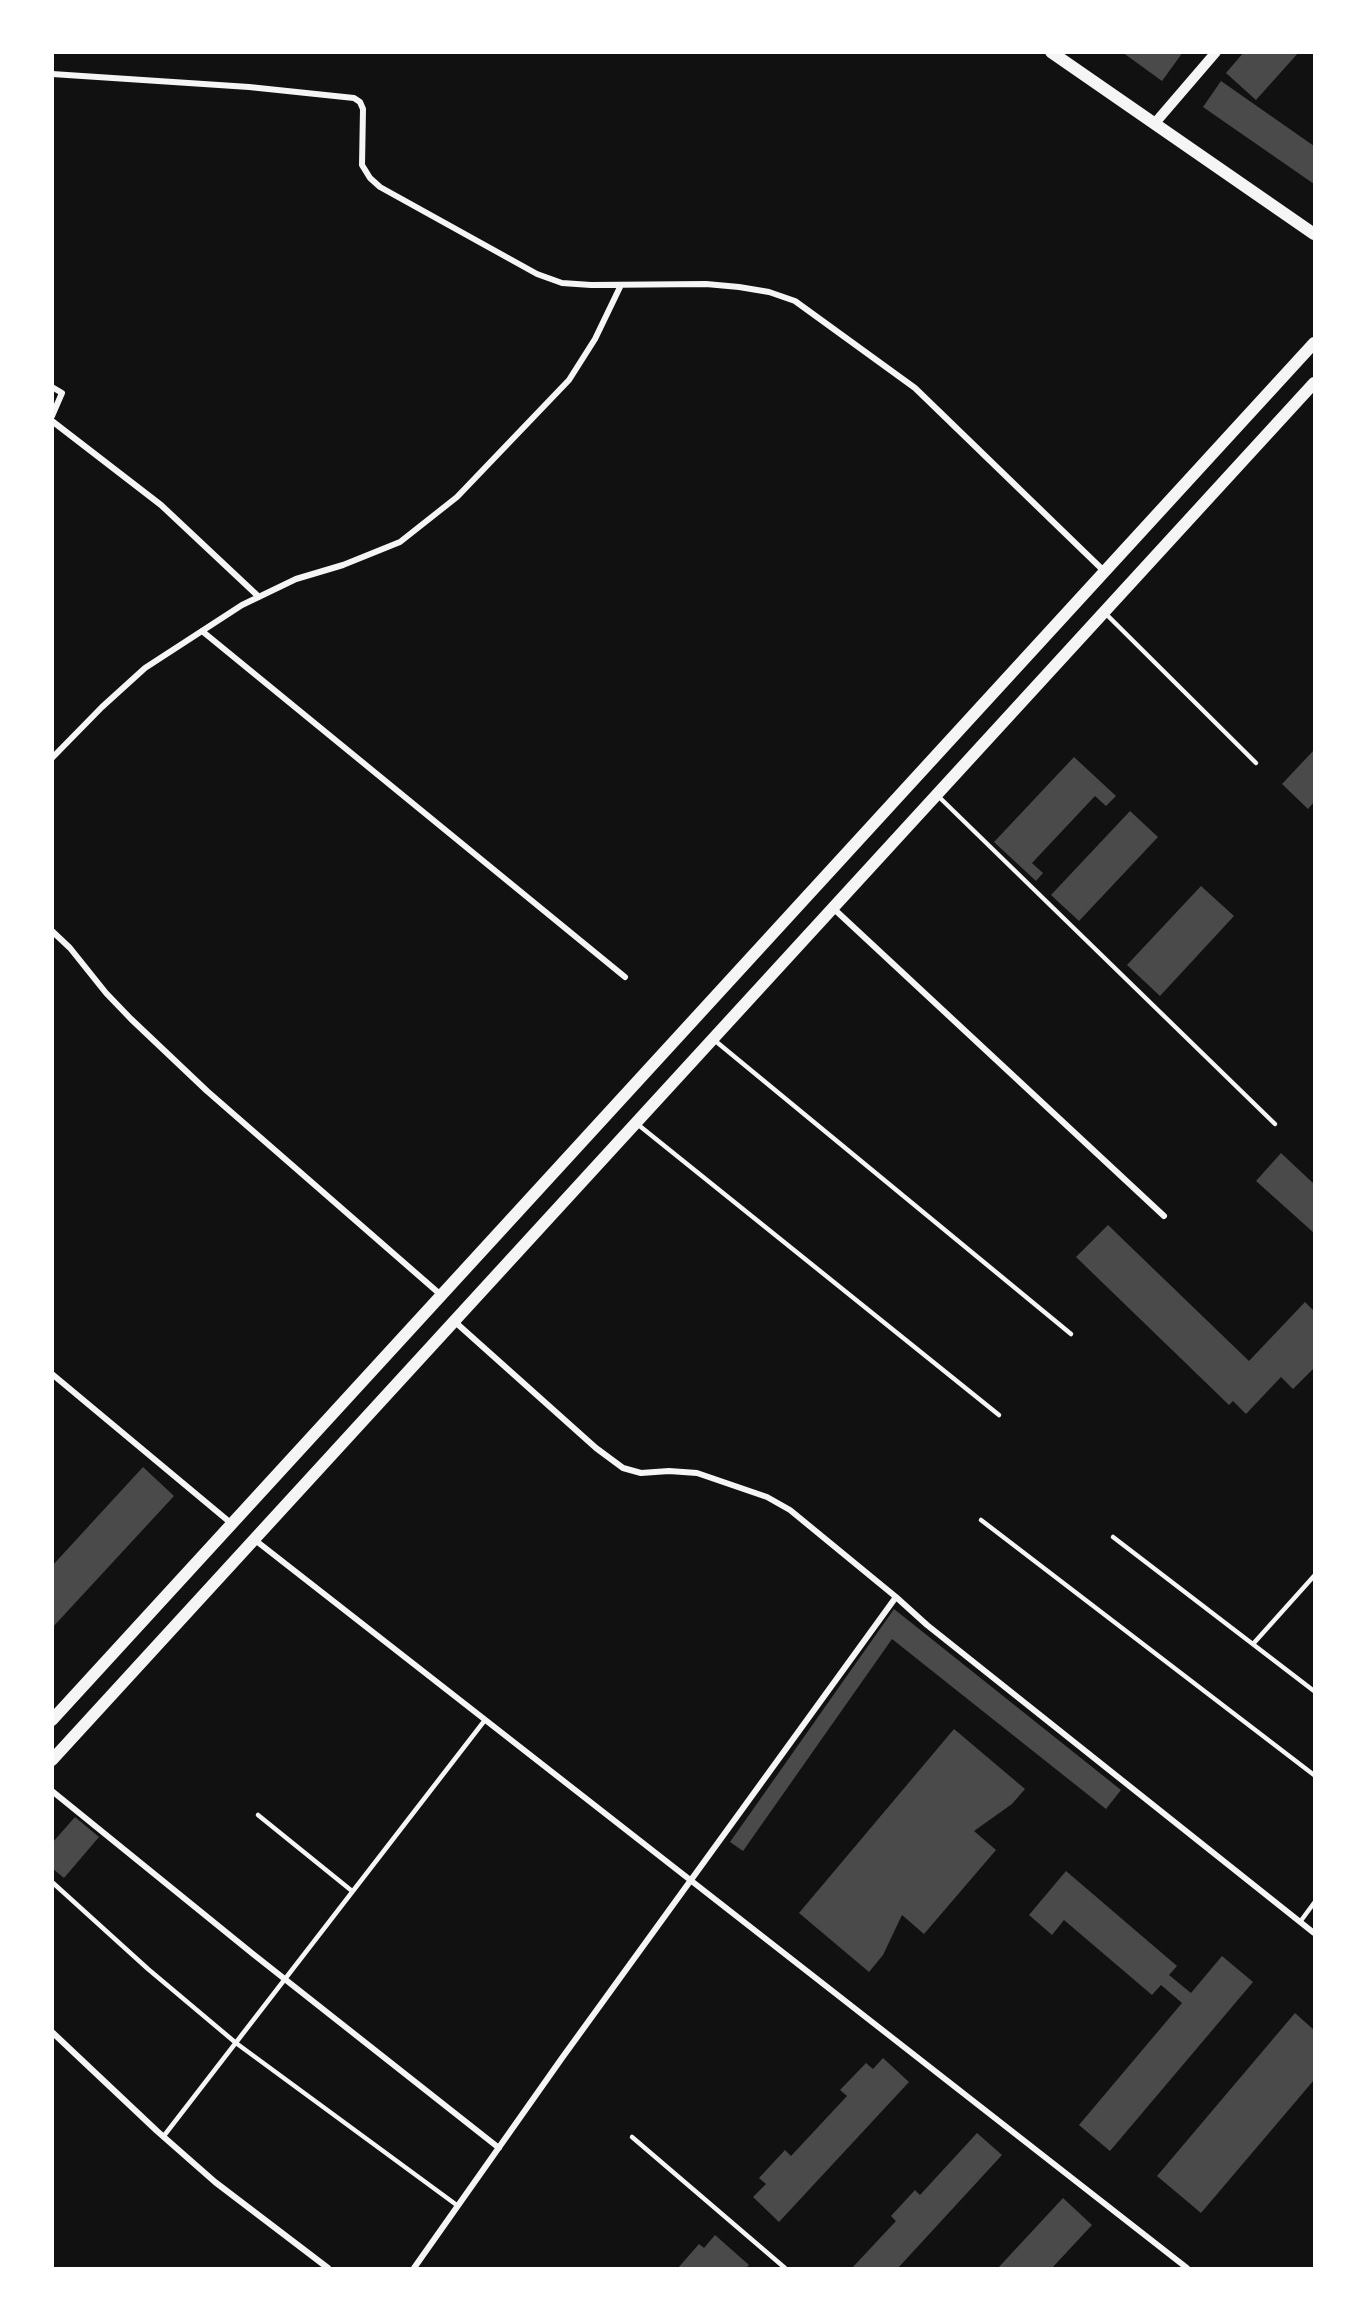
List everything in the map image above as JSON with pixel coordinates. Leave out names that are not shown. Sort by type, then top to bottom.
[{"type":"main road","points":[[1051,52],[1314,234]]},
{"type":"main road","points":[[52,1720],[1314,343]]},
{"type":"main road","points":[[52,1760],[1314,383]]},
{"type":"street","points":[[1155,123],[1210,54]]},
{"type":"street","points":[[52,74],[249,87],[354,98],[360,102],[363,109],[362,165],[380,187],[537,274],[562,283],[591,285],[706,284],[739,287],[769,292],[795,301],[915,388],[1105,572]]},
{"type":"street","points":[[52,758],[102,707],[145,668],[242,605],[296,579],[343,565],[399,542],[457,497],[569,380],[595,339],[621,285]]},
{"type":"street","points":[[52,387],[62,393],[52,416]]},
{"type":"street","points":[[52,421],[161,505],[259,597]]},
{"type":"street","points":[[202,631],[625,977]]},
{"type":"street","points":[[833,908],[1164,1216]]},
{"type":"street","points":[[52,931],[70,948],[125,1013],[207,1091],[442,1295]]},
{"type":"street","points":[[454,1322],[596,1448],[623,1468],[641,1473],[669,1471],[697,1473],[767,1497],[790,1510],[927,1625],[1314,1933]]},
{"type":"street","points":[[52,1374],[232,1524]]},
{"type":"street","points":[[255,1540],[1187,2268]]},
{"type":"street","points":[[414,2268],[896,1597]]},
{"type":"street","points":[[52,1791],[499,2148]]},
{"type":"street","points":[[52,2032],[163,2137],[215,2182],[328,2268]]},
{"type":"lane","points":[[1104,612],[1257,764]]},
{"type":"lane","points":[[937,795],[1275,1124]]},
{"type":"lane","points":[[713,1039],[1071,1334]]},
{"type":"lane","points":[[636,1123],[999,1415]]},
{"type":"lane","points":[[981,1520],[1314,1775]]},
{"type":"lane","points":[[1113,1537],[1314,1691]]},
{"type":"lane","points":[[1253,1644],[1314,1576]]},
{"type":"lane","points":[[163,2137],[485,1720]]},
{"type":"lane","points":[[258,1815],[352,1891]]},
{"type":"lane","points":[[52,1882],[148,1969],[236,2043],[458,2206]]},
{"type":"lane","points":[[1300,1922],[1314,1903]]},
{"type":"lane","points":[[632,2137],[785,2268]]},
{"type":"building","points":[[1122,52],[1183,52],[1162,81]]},
{"type":"building","points":[[1244,52],[1299,52],[1256,100],[1226,73]]},
{"type":"building","points":[[1221,81],[1314,146],[1314,184],[1203,107]]},
{"type":"building","points":[[1314,750],[1314,802],[1308,809],[1282,784]]},
{"type":"building","points":[[1074,757],[1116,796],[1106,806],[1095,796],[1032,863],[1043,873],[1036,881],[994,842]]},
{"type":"building","points":[[1130,811],[1158,837],[1079,921],[1051,895]]},
{"type":"building","points":[[1201,886],[1234,916],[1160,996],[1127,965]]},
{"type":"building","points":[[1281,1153],[1314,1184],[1314,1233],[1256,1181]]},
{"type":"building","points":[[1108,1225],[1249,1361],[1305,1302],[1314,1311],[1314,1368],[1293,1389],[1281,1377],[1246,1414],[1233,1401],[1229,1405],[1076,1257]]},
{"type":"building","points":[[143,1467],[174,1496],[52,1628],[52,1566]]},
{"type":"building","points":[[894,1609],[1121,1790],[1106,1809],[892,1639],[743,1851],[730,1842]]},
{"type":"building","points":[[954,1729],[1025,1789],[1012,1804],[974,1831],[996,1850],[924,1934],[902,1915],[883,1955],[869,1972],[799,1913]]},
{"type":"building","points":[[75,1817],[99,1837],[64,1878],[52,1868],[52,1843]]},
{"type":"building","points":[[1066,1871],[1177,1966],[1169,1975],[1191,1993],[1222,1956],[1253,1982],[1110,2151],[1079,2125],[1182,2003],[1161,1985],[1152,1995],[1064,1920],[1052,1935],[1029,1915]]},
{"type":"building","points":[[1295,2013],[1314,2030],[1314,2080],[1201,2213],[1157,2176]]},
{"type":"building","points":[[883,2058],[909,2082],[779,2222],[753,2197],[766,2184],[759,2178],[785,2150],[791,2156],[847,2096],[840,2090],[866,2063],[873,2069]]},
{"type":"building","points":[[977,2133],[1002,2155],[898,2268],[852,2268],[896,2221],[891,2216],[915,2190],[920,2195]]},
{"type":"building","points":[[1063,2198],[1092,2225],[1052,2268],[998,2268]]},
{"type":"building","points":[[715,2235],[749,2265],[746,2268],[678,2268],[699,2244],[704,2248]]}]
